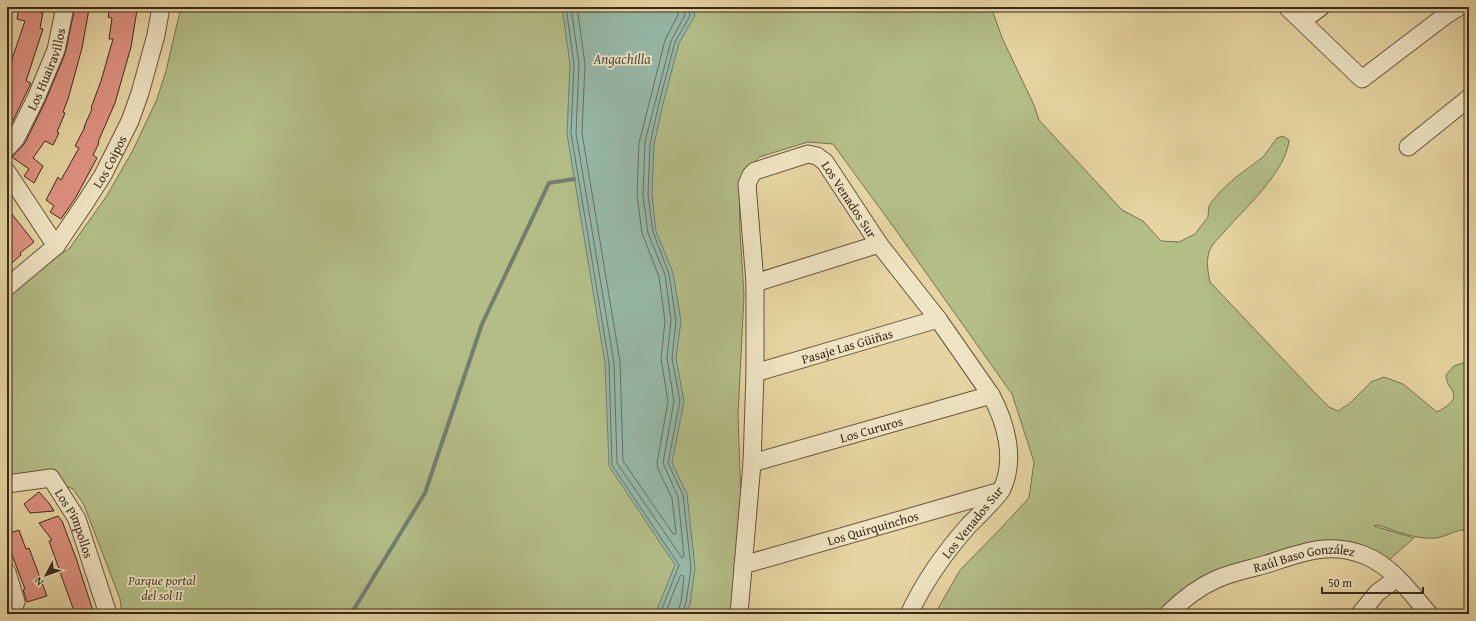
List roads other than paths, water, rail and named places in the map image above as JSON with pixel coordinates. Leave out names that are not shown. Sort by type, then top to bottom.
[{"type":"street","name":"Los Huairavillos","points":[[7,148],[16,138],[29,112],[56,50],[65,7]]},
{"type":"street","name":"Los Coipos","points":[[7,286],[56,246],[88,200],[103,175],[130,121],[149,65],[162,7]]},
{"type":"street","points":[[1287,7],[1362,79],[1446,15],[1459,7]]},
{"type":"street","points":[[1302,21],[1321,7]]},
{"type":"street","points":[[1408,147],[1469,98]]},
{"type":"street","name":"Los Venados Sur","points":[[739,614],[752,463],[755,373],[755,283],[747,188],[748,179],[756,171],[808,154],[817,156],[825,162],[879,244],[938,320],[991,395],[1001,415],[1007,437],[1008,466],[1001,491],[954,543],[926,584],[909,614]]},
{"type":"street","points":[[7,172],[56,246]]},
{"type":"street","points":[[755,283],[879,244]]},
{"type":"street","name":"Pasaje Las Güiñas","points":[[755,373],[938,320]]},
{"type":"street","name":"Los Cururos","points":[[752,463],[991,395]]},
{"type":"street","name":"Los Pimpollos","points":[[7,484],[51,478],[77,519],[108,614]]},
{"type":"street","name":"Los Quirquinchos","points":[[744,565],[1001,491]]},
{"type":"street","name":"Raúl Baso González","points":[[1168,614],[1189,596],[1218,579],[1307,551],[1319,549],[1342,549],[1377,561],[1397,578],[1429,614]]},
{"type":"street","points":[[7,572],[16,602],[10,614]]},
{"type":"street","points":[[1360,614],[1377,593],[1397,578]]},
{"type":"water","name":"Angachilla","points":[[562,7],[692,7],[695,16],[679,43],[663,104],[654,144],[652,195],[656,231],[673,273],[681,321],[676,358],[684,401],[672,463],[687,494],[695,568],[690,605],[685,614],[655,614],[675,565],[609,466],[605,363],[567,134],[570,64]]},
{"type":"waterway","points":[[351,614],[425,493],[482,324],[549,183],[574,179]]},
{"type":"park label","name":"Parque portal del sol II","points":[[162,588]]}]
